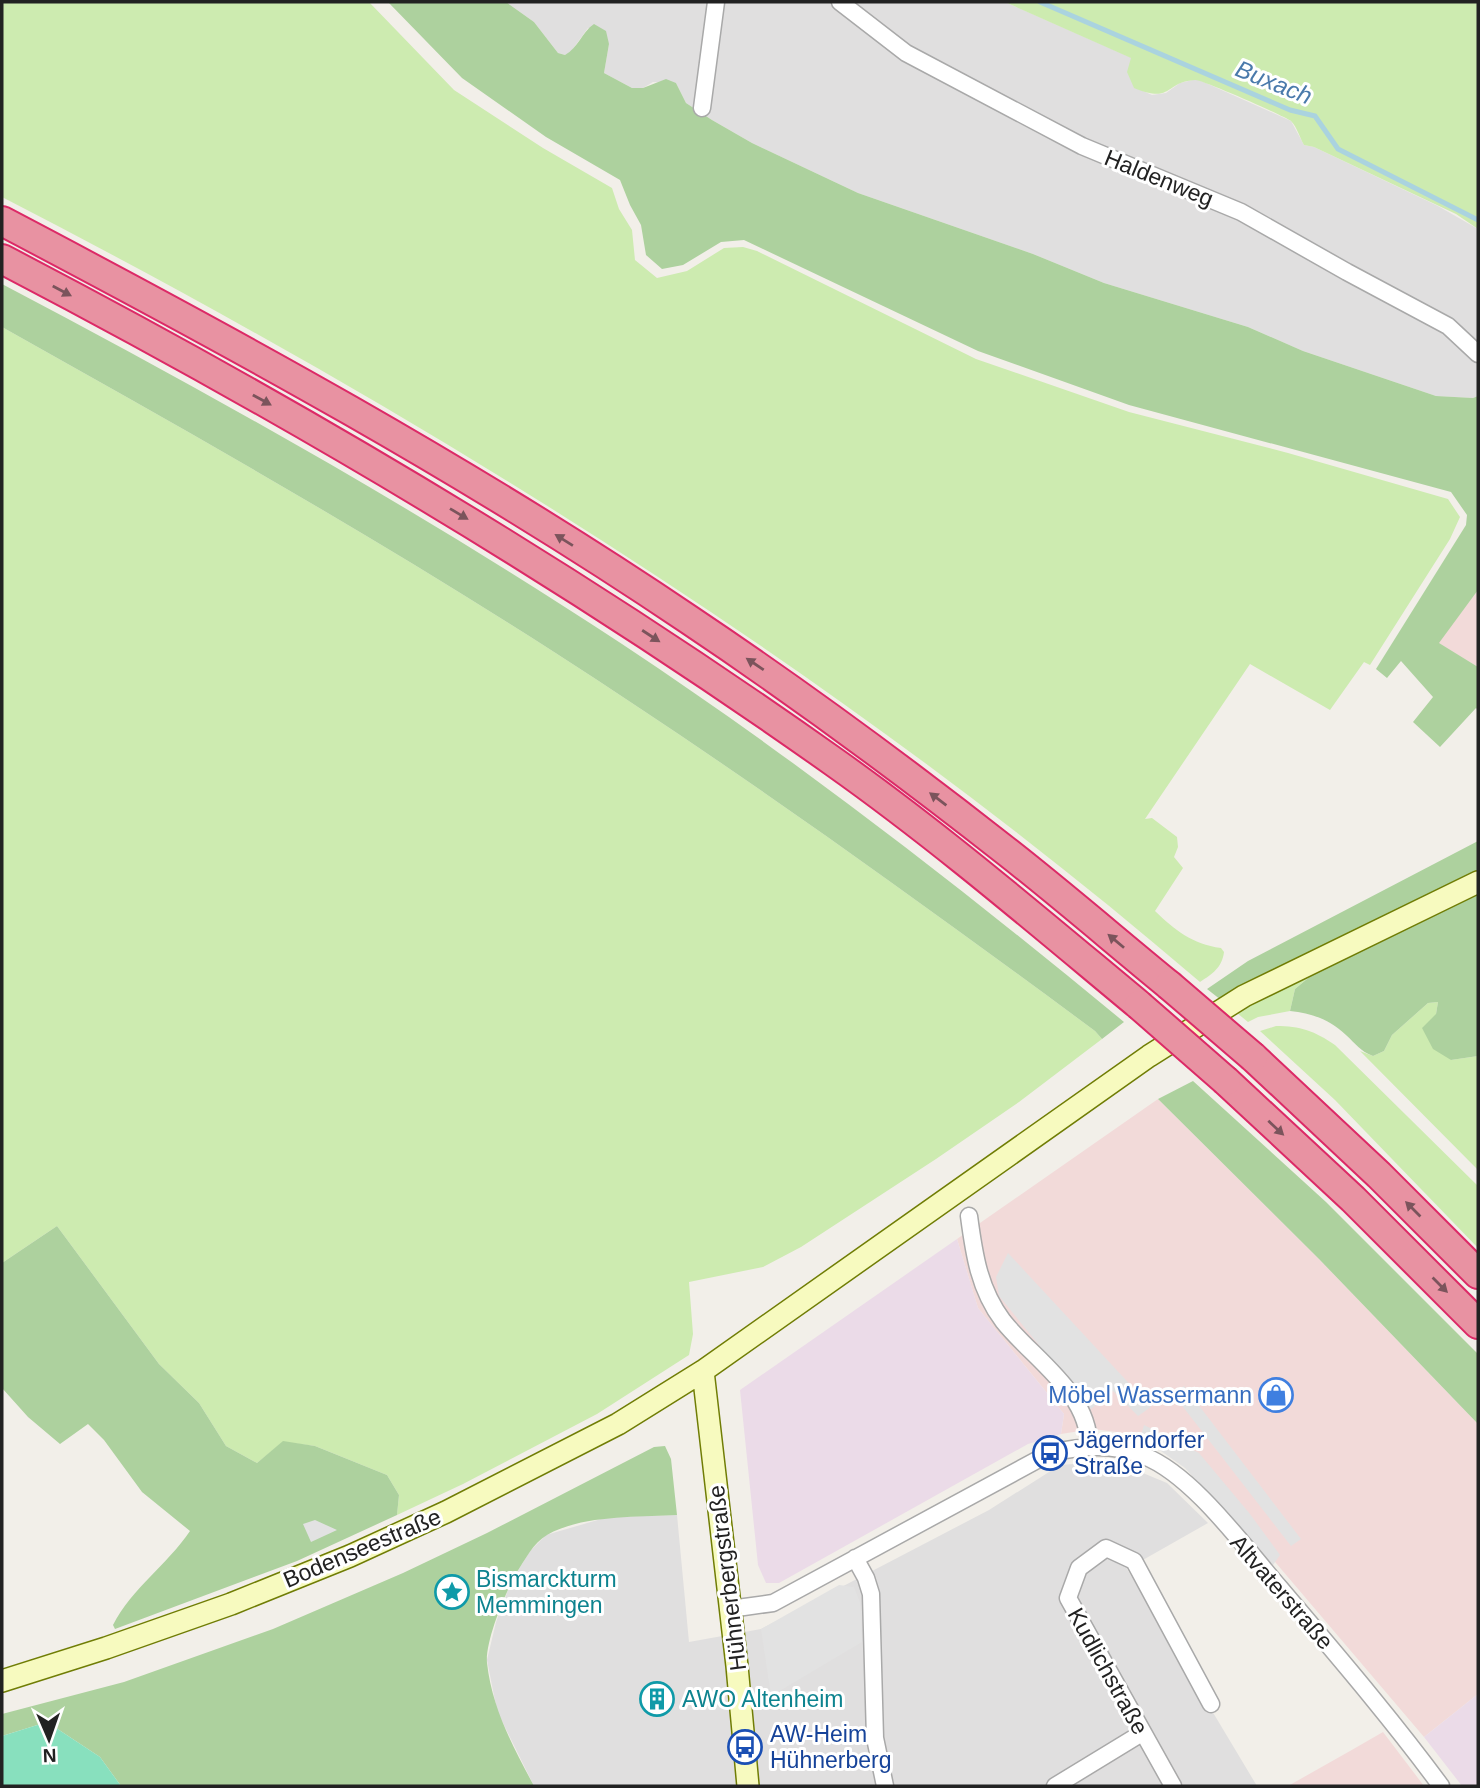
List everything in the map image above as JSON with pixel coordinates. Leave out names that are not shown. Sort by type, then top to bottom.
[{"type":"highway","points":[[2,221],[325,395],[528,517],[685,617],[837,723],[1007,851],[1169,985],[1252,1057],[1379,1175],[1478,1274]]},
{"type":"highway","points":[[2,259],[173,350],[337,442],[520,551],[665,645],[837,764],[984,877],[1226,1081],[1353,1199],[1478,1324]]},
{"type":"main road","name":"Bodenseestraße","points":[[2,1681],[218,1608],[351,1556],[446,1513],[596,1436],[703,1371],[1149,1056],[1244,996],[1478,882]]},
{"type":"main road","name":"Hühnerbergstraße","points":[[703,1371],[748,1786]]},
{"type":"street","points":[[702,108],[716,2]]},
{"type":"street","name":"Haldenweg","points":[[840,2],[906,53],[1082,146],[1241,212],[1448,326],[1478,354]]},
{"type":"street","points":[[730,1609],[773,1603],[1026,1464],[1050,1453],[1089,1446],[1086,1423],[1074,1401],[1050,1370],[1004,1321],[984,1287],[973,1253],[969,1216]]},
{"type":"street","name":"Altvaterstraße","points":[[1089,1446],[1120,1449],[1145,1456],[1180,1479],[1210,1508],[1313,1626],[1441,1786]]},
{"type":"street","name":"Kudlichstraße","points":[[1173,1786],[1068,1598],[1079,1568],[1106,1549],[1134,1561],[1212,1704]]},
{"type":"street","points":[[855,1558],[871,1594],[875,1738],[885,1786]]},
{"type":"street","points":[[1055,1786],[1142,1733]]},
{"type":"shaded area","points":[[506,2],[1005,2],[1132,58],[1134,87],[1152,95],[1166,93],[1180,83],[1197,79],[1291,121],[1304,145],[1314,147],[1438,206],[1478,229],[1478,396],[1436,396],[1303,351],[1248,327],[1104,283],[1033,254],[858,193],[752,143],[712,120],[686,103],[676,83],[653,82],[643,88],[632,88],[604,73],[609,44],[588,28],[570,53],[558,53],[534,22]]},
{"type":"shaded area","points":[[1478,590],[1478,667],[1438,643]]},
{"type":"shaded area","name":"Möbel Wassermann","points":[[1158,1099],[1319,1259],[1478,1424],[1478,1694],[1424,1737],[1208,1483],[1155,1445],[1124,1433],[1093,1429],[1061,1434],[1064,1414],[978,1308],[957,1239]]},
{"type":"shaded area","points":[[957,1239],[978,1308],[1064,1414],[1061,1434],[1028,1444],[779,1583],[766,1583],[758,1565],[740,1390]]},
{"type":"shaded area","points":[[1008,1253],[1151,1407],[1138,1416],[1113,1391],[1091,1409],[999,1296],[996,1277]]},
{"type":"shaded area","points":[[1184,1386],[1301,1539],[1291,1546],[1173,1394]]},
{"type":"shaded area","points":[[1144,1425],[1199,1453],[1280,1555],[1273,1565],[1185,1468],[1158,1449],[1139,1443]]},
{"type":"shaded area","points":[[1114,1461],[1167,1483],[1208,1523],[1127,1569],[1257,1786],[534,1786],[497,1711],[487,1660],[496,1622],[511,1582],[530,1551],[546,1535],[608,1517],[677,1515],[689,1642],[761,1629],[989,1510],[1060,1465]]},
{"type":"shaded area","points":[[315,1520],[337,1530],[311,1542],[303,1524]]},
{"type":"shaded area","points":[[839,1585],[854,1587],[860,1602],[862,1642],[771,1696],[761,1629]]},
{"type":"shaded area","points":[[1478,1694],[1478,1786],[1462,1786],[1424,1737]]},
{"type":"shaded area","points":[[1383,1732],[1424,1786],[1288,1786],[1350,1751]]},
{"type":"green space","points":[[2,2],[369,2],[454,90],[543,148],[612,188],[619,209],[632,230],[635,260],[657,278],[687,271],[724,248],[743,247],[757,251],[976,359],[1129,412],[1288,453],[1448,499],[1460,517],[1450,539],[1370,665],[1364,662],[1330,710],[1250,664],[1145,819],[1152,818],[1177,837],[1178,847],[1174,857],[1183,868],[1155,911],[1185,935],[1221,948],[1224,952],[1219,966],[1200,982],[1061,868],[919,759],[773,654],[624,555],[472,459],[317,368],[2,197]]},
{"type":"green space","points":[[388,2],[506,2],[534,22],[558,53],[565,55],[594,24],[606,31],[609,44],[604,73],[632,88],[643,88],[666,79],[676,83],[686,103],[712,120],[752,143],[858,193],[1033,254],[1104,283],[1248,327],[1303,351],[1436,396],[1478,396],[1478,590],[1439,643],[1478,667],[1478,710],[1476,708],[1440,747],[1413,722],[1433,697],[1401,661],[1387,678],[1376,669],[1466,525],[1467,515],[1451,492],[1129,405],[978,351],[744,240],[721,242],[683,265],[662,269],[646,255],[641,225],[620,180],[546,137],[462,78]]},
{"type":"green space","points":[[1005,2],[1478,2],[1478,229],[1456,214],[1314,147],[1304,145],[1291,121],[1226,91],[1195,80],[1156,94],[1134,88],[1127,72],[1131,58]]},
{"type":"green space","points":[[2,284],[160,369],[394,501],[622,644],[751,733],[878,826],[1124,1022],[1102,1039],[1029,982],[828,837],[554,652],[350,526],[2,327]]},
{"type":"green space","points":[[2,327],[350,526],[554,652],[828,837],[1029,982],[1102,1039],[1019,1102],[801,1247],[763,1267],[689,1282],[693,1334],[689,1355],[597,1414],[397,1515],[399,1495],[387,1475],[315,1446],[283,1442],[257,1463],[226,1446],[199,1403],[159,1364],[57,1226],[2,1263]]},
{"type":"green space","points":[[1478,841],[1478,870],[1221,1000],[1207,989],[1248,961]]},
{"type":"green space","points":[[1478,894],[1478,1056],[1451,1060],[1433,1049],[1422,1028],[1436,1014],[1438,1002],[1428,1003],[1392,1035],[1384,1051],[1373,1056],[1361,1050],[1327,1021],[1306,1013],[1290,1011],[1295,989],[1313,974]]},
{"type":"green space","points":[[1313,974],[1295,989],[1290,1011],[1258,1017],[1248,1022],[1237,1013],[1280,988]]},
{"type":"green space","points":[[1438,1002],[1436,1014],[1451,1060],[1478,1056],[1478,1170],[1360,1051],[1373,1056],[1384,1051],[1392,1035],[1428,1003]]},
{"type":"green space","points":[[1276,1026],[1307,1030],[1335,1045],[1478,1186],[1478,1248],[1335,1100],[1260,1031]]},
{"type":"green space","points":[[1193,1081],[1326,1202],[1478,1354],[1478,1424],[1319,1259],[1158,1099]]},
{"type":"green space","points":[[57,1226],[159,1364],[199,1403],[226,1446],[257,1463],[283,1441],[315,1446],[387,1475],[399,1495],[397,1515],[297,1561],[115,1629],[113,1625],[130,1599],[190,1531],[142,1492],[104,1440],[88,1424],[60,1444],[28,1417],[2,1388],[2,1263]]},
{"type":"green space","points":[[665,1446],[671,1459],[677,1515],[593,1520],[561,1528],[547,1535],[526,1557],[502,1603],[489,1642],[487,1663],[494,1696],[505,1727],[534,1786],[121,1786],[100,1757],[47,1722],[2,1736],[2,1714],[124,1682],[273,1629],[403,1573],[654,1447]]},
{"type":"green space","points":[[47,1722],[100,1757],[121,1786],[2,1786],[2,1736]]},
{"type":"waterway","name":"Buxach","points":[[1040,2],[1290,110],[1315,116],[1338,149],[1478,220]]},
{"type":"place","name":"Möbel Wassermann","points":[[1276,1395]]},
{"type":"place","name":"Jägerndorfer Straße","points":[[1050,1453]]},
{"type":"place","name":"Bismarckturm Memmingen","points":[[452,1592]]},
{"type":"place","name":"AWO Altenheim","points":[[657,1699]]},
{"type":"place","name":"AW-Heim Hühnerberg","points":[[745,1747]]}]
